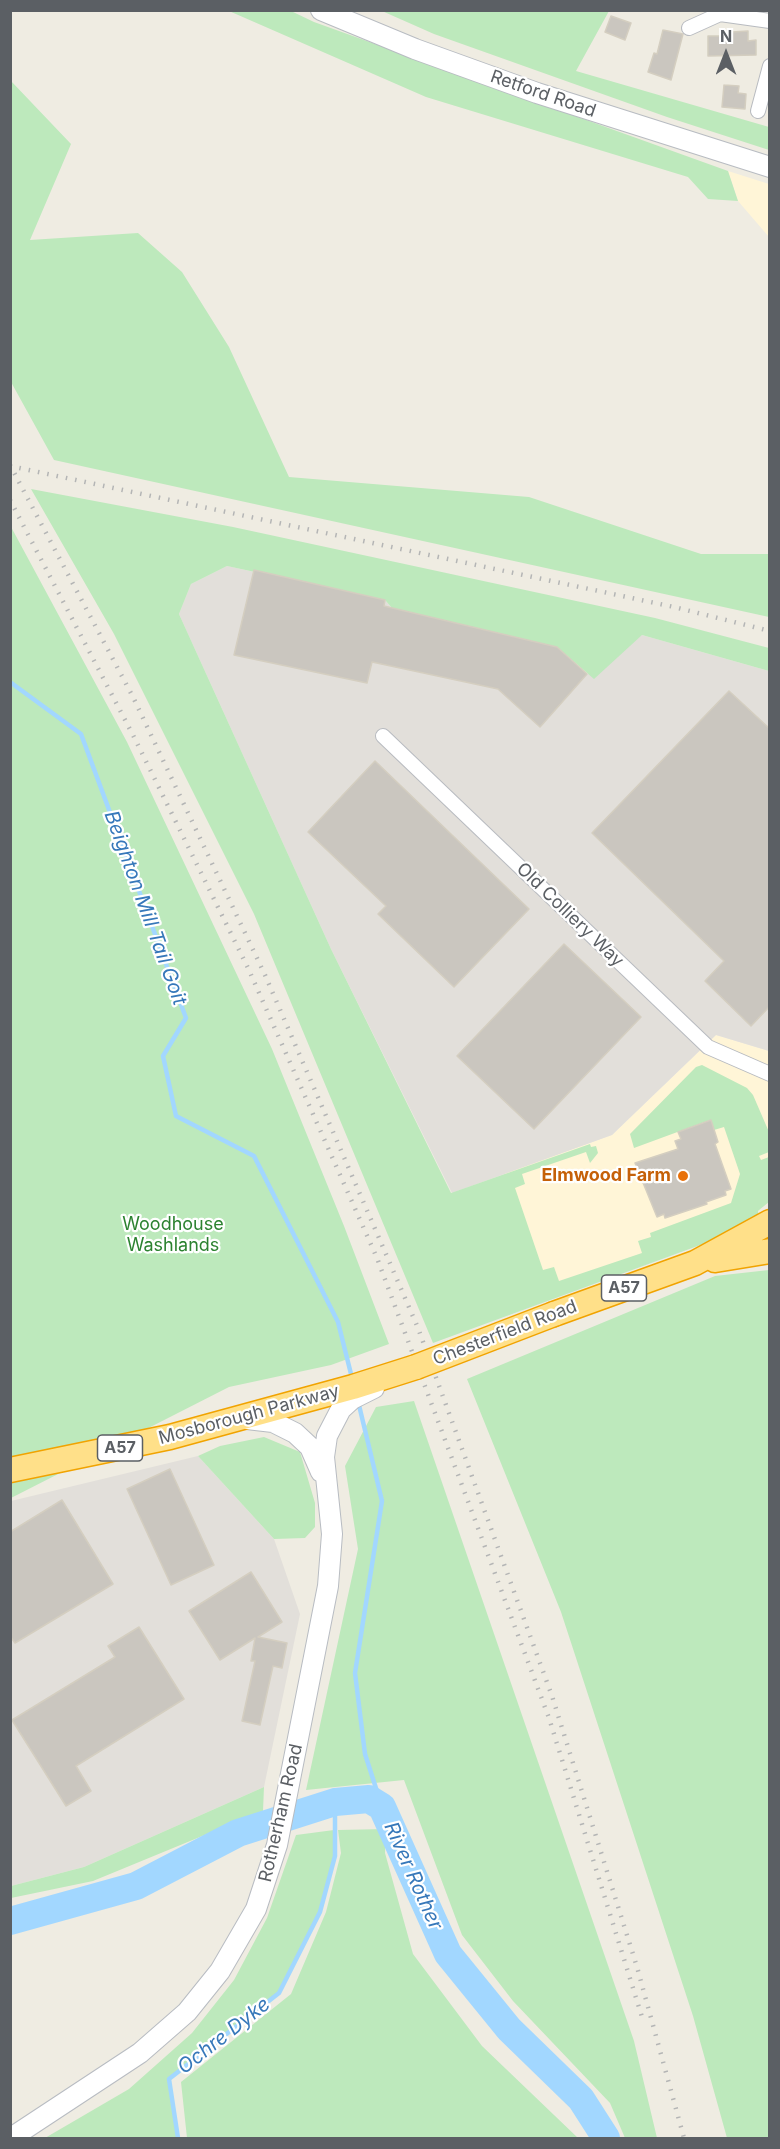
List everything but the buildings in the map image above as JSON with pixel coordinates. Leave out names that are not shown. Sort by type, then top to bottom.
[{"type":"highway","name":"Chesterfield Road","points":[[416,1367],[695,1263],[770,1222]]},
{"type":"highway","name":"Chesterfield Road","points":[[695,1263],[770,1251]]},
{"type":"highway","name":"Mosborough Parkway","points":[[10,1470],[170,1437],[228,1421],[353,1393],[416,1367]]},
{"type":"street","name":"Retford Road","points":[[321,10],[415,49],[537,93],[770,167]]},
{"type":"street","points":[[689,28],[720,12],[770,21]]},
{"type":"street","points":[[758,111],[770,66]]},
{"type":"street","name":"Old Colliery Way","points":[[383,736],[708,1047],[770,1074]]},
{"type":"street","name":"Rotherham Road","points":[[11,2139],[140,2053],[187,2013],[220,1971],[244,1932],[264,1890],[277,1845],[328,1586],[332,1534],[324,1457],[327,1436],[337,1414],[353,1393]]},
{"type":"street","points":[[228,1421],[265,1420],[295,1433],[313,1452],[327,1486]]},
{"type":"shaded area","points":[[728,171],[769,184],[769,237],[738,201]]},
{"type":"shaded area","points":[[227,566],[385,600],[392,608],[557,647],[587,674],[642,635],[769,671],[769,1051],[716,1035],[612,1135],[452,1193],[331,949],[179,614],[191,584]]},
{"type":"shaded area","points":[[716,1035],[769,1051],[769,1202],[758,1211],[759,1218],[545,1290],[505,1173],[612,1135]]},
{"type":"shaded area","points":[[198,1456],[274,1539],[300,1614],[264,1787],[84,1867],[11,1886],[11,1501]]},
{"type":"green space","points":[[229,11],[291,11],[314,22],[728,171],[738,201],[708,199],[688,177],[426,97]]},
{"type":"green space","points":[[382,11],[609,11],[576,71],[769,127],[769,150],[667,117],[434,34]]},
{"type":"green space","points":[[11,81],[71,144],[30,240],[138,233],[182,272],[229,347],[289,477],[529,497],[701,554],[769,554],[769,617],[54,460],[11,382]]},
{"type":"green space","points":[[31,489],[233,527],[655,618],[769,648],[769,671],[642,635],[594,679],[557,647],[392,608],[385,600],[227,566],[191,584],[179,614],[331,949],[451,1193],[590,1144],[591,1147],[596,1146],[598,1153],[590,1163],[586,1152],[522,1174],[525,1184],[515,1188],[543,1270],[554,1267],[559,1281],[642,1253],[638,1241],[651,1237],[650,1233],[731,1203],[740,1174],[724,1127],[714,1130],[710,1120],[634,1148],[630,1134],[696,1067],[702,1065],[747,1088],[753,1095],[769,1132],[769,1152],[759,1156],[761,1160],[769,1157],[769,1202],[758,1211],[759,1218],[733,1233],[433,1343],[254,914],[114,634]]},
{"type":"green space","name":"Woodhouse Washlands","points":[[10,525],[127,742],[272,1049],[389,1344],[331,1365],[229,1387],[11,1498]]},
{"type":"green space","points":[[769,1270],[770,2138],[727,2138],[693,2016],[561,1612],[467,1379],[715,1276]]},
{"type":"green space","points":[[414,1401],[634,2041],[657,2138],[625,2138],[610,2103],[513,2001],[462,1935],[404,1780],[306,1790],[358,1549],[345,1466],[376,1407]]},
{"type":"green space","points":[[264,1437],[300,1452],[315,1503],[315,1527],[305,1538],[274,1539],[198,1456],[220,1446]]},
{"type":"green space","points":[[264,1787],[263,1811],[93,1881],[11,1898],[11,1886],[84,1867]]},
{"type":"green space","points":[[386,1829],[385,1853],[413,1954],[482,2046],[578,2138],[187,2138],[181,2082],[291,1994],[326,1912],[341,1853],[338,1830]]},
{"type":"green space","points":[[334,1830],[335,1856],[320,1912],[279,1993],[169,2079],[178,2138],[45,2138],[129,2089],[192,2033],[234,1980],[267,1918],[296,1835]]},
{"type":"waterway","name":"Beighton Mill Tail Goit","points":[[10,682],[81,734],[186,1018],[163,1056],[176,1116],[254,1156],[338,1322],[352,1378]]},
{"type":"waterway","name":"Beighton Mill Tail Goit","points":[[358,1401],[382,1501],[355,1673],[365,1754],[382,1807]]},
{"type":"waterway","name":"Beighton Mill Tail Goit","points":[[10,1921],[136,1886],[238,1833],[335,1802],[369,1799],[382,1807],[448,1954],[509,2029],[581,2099],[606,2138]]},
{"type":"waterway","name":"Ochre Dyke","points":[[178,2138],[169,2079],[279,1993],[320,1912],[335,1856],[335,1802]]},
{"type":"railway","points":[[10,465],[133,697],[265,975],[418,1328],[552,1696],[637,1967],[684,2138]]},
{"type":"railway","points":[[10,466],[674,607],[770,631]]},
{"type":"railway","points":[[10,500],[134,737],[248,968],[377,1258],[549,1718],[642,2017]]},
{"type":"place","name":"Elmwood Farm","points":[[683,1176]]},
{"type":"water label","name":"River Rother","points":[[413,1876]]}]
